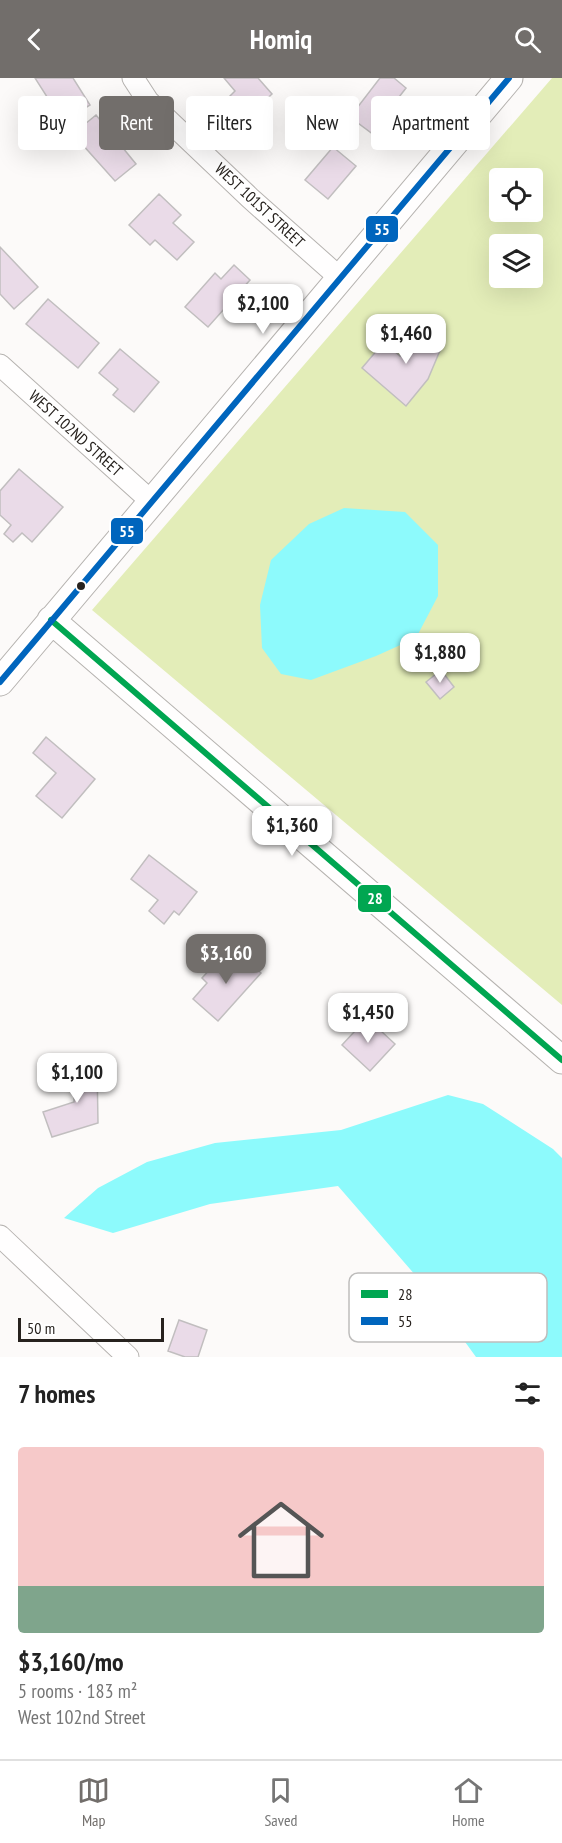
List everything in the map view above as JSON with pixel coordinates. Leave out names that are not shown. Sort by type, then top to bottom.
[{"type":"street","name":"WEST 101ST STREET","points":[[134,78],[148,101],[250,198],[340,278]]},
{"type":"street","points":[[0,682],[509,78]]},
{"type":"street","name":"WEST 102ND STREET","points":[[0,365],[152,502]]},
{"type":"street","points":[[51,620],[562,1060]]},
{"type":"street","points":[[0,1236],[128,1357]]},
{"type":"green space","points":[[552,78],[562,78],[562,1005],[92,610]]},
{"type":"water","points":[[344,508],[405,512],[438,545],[438,596],[416,638],[376,656],[311,680],[281,674],[262,648],[260,605],[271,560],[309,524]]},
{"type":"water","points":[[448,1095],[483,1104],[553,1149],[562,1158],[562,1357],[476,1357],[465,1342],[547,1342],[547,1273],[413,1273],[338,1186],[210,1204],[113,1233],[64,1218],[98,1188],[147,1162],[215,1143],[341,1130]]},
{"type":"building","points":[[35,78],[73,78],[84,96],[46,96]]},
{"type":"building","points":[[224,78],[258,78],[272,94],[270,96],[230,96],[235,91]]},
{"type":"building","points":[[380,78],[394,78],[406,88],[400,96],[371,96],[371,133],[359,124],[359,105]]},
{"type":"building","points":[[96,115],[99,119],[99,150],[125,150],[136,164],[115,181],[87,150],[87,122]]},
{"type":"building","points":[[330,150],[337,150],[356,166],[328,199],[305,180]]},
{"type":"building","points":[[159,194],[181,215],[173,223],[194,242],[177,260],[155,240],[150,245],[129,225]]},
{"type":"building","points":[[0,247],[38,287],[14,309],[0,294]]},
{"type":"building","points":[[234,265],[250,280],[208,327],[185,307],[215,273],[221,279]]},
{"type":"building","points":[[48,299],[99,343],[78,368],[26,324]]},
{"type":"building","points":[[415,326],[444,341],[428,379],[406,406],[362,368],[384,342],[400,356]]},
{"type":"building","points":[[120,349],[159,382],[134,412],[113,395],[118,389],[99,373]]},
{"type":"building","points":[[19,469],[63,507],[32,542],[22,533],[13,542],[4,534],[11,525],[0,515],[0,491]]},
{"type":"building","points":[[441,670],[454,687],[440,699],[426,682]]},
{"type":"building","points":[[46,737],[95,779],[62,818],[36,796],[56,773],[33,753]]},
{"type":"building","points":[[149,855],[197,892],[179,915],[174,911],[164,924],[149,911],[158,900],[131,879]]},
{"type":"building","points":[[237,952],[261,973],[218,1021],[193,999],[207,983],[202,978],[222,956],[228,962]]},
{"type":"building","points":[[367,1018],[395,1044],[370,1071],[342,1045]]},
{"type":"building","points":[[75,1064],[97,1065],[98,1123],[52,1137],[43,1112],[74,1102]]},
{"type":"building","points":[[179,1320],[207,1330],[198,1357],[185,1357],[168,1351]]},
{"type":"transit line","name":"55","points":[[0,682],[509,78]]},
{"type":"transit line","name":"28","points":[[51,620],[562,1060]]}]
